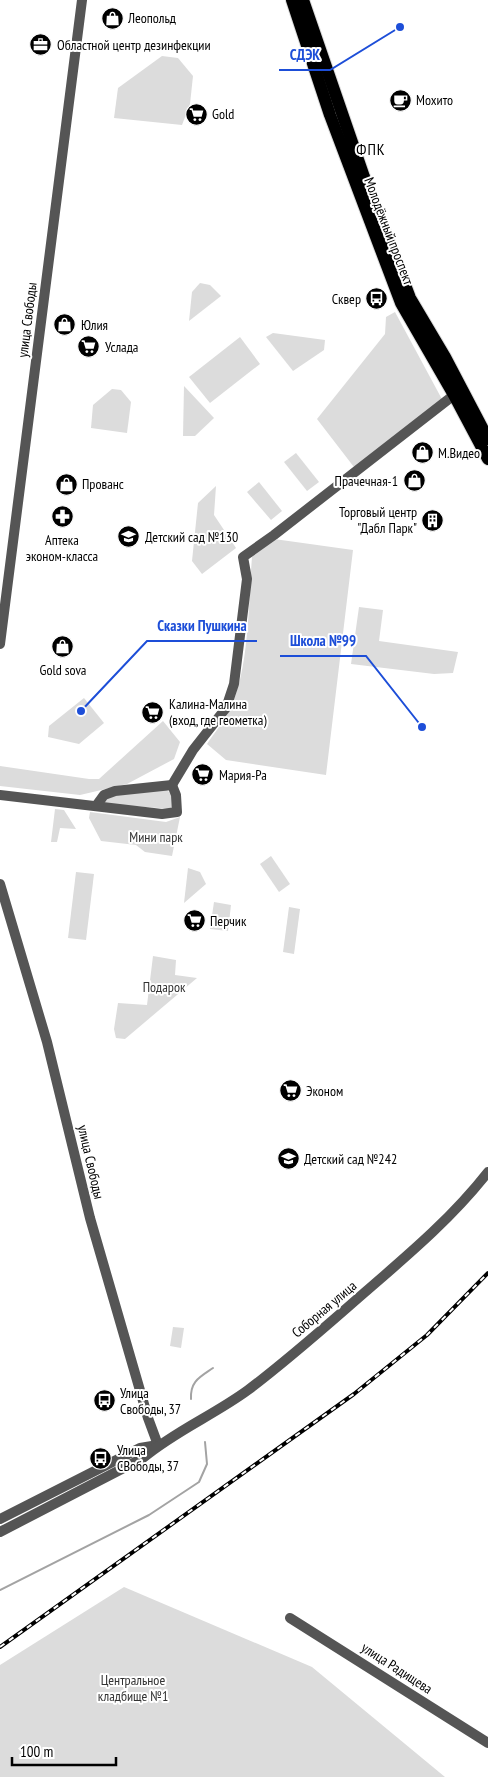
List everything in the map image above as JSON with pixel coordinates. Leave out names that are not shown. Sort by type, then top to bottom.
[{"type":"main road","name":"Молодёжный проспект","points":[[292,0],[330,115],[401,303],[454,394],[488,459]]},
{"type":"main road","name":"Молодёжный проспект","points":[[303,0],[364,177],[410,298],[445,357],[488,439]]},
{"type":"street","name":"улица Свободы","points":[[0,644],[82,0]]},
{"type":"street","points":[[172,785],[192,750],[226,708],[234,684],[248,579],[243,556],[274,535],[454,394]]},
{"type":"street","points":[[0,795],[162,814],[177,812],[176,795],[172,785]]},
{"type":"street","points":[[96,806],[104,795],[115,791],[172,785]]},
{"type":"street","name":"улица Свободы","points":[[0,884],[47,1042],[90,1218],[148,1418],[158,1445]]},
{"type":"street","name":"Соборная улица","points":[[0,1532],[143,1458],[158,1445],[225,1406],[311,1339],[447,1220],[488,1172]]},
{"type":"street","name":"Соборная улица","points":[[0,1519],[140,1448],[158,1445]]},
{"type":"street","name":"улица Радищева","points":[[290,1618],[488,1743]]},
{"type":"green space","points":[[162,56],[178,58],[193,76],[190,104],[182,125],[114,118],[118,88]]},
{"type":"green space","points":[[200,283],[210,285],[221,296],[189,321],[192,292]]},
{"type":"green space","points":[[395,312],[444,403],[357,471],[317,419],[385,334],[386,317]]},
{"type":"green space","points":[[273,333],[325,340],[324,350],[293,371],[266,337]]},
{"type":"green space","points":[[240,337],[260,364],[210,403],[189,377]]},
{"type":"green space","points":[[184,386],[214,418],[195,436],[183,436]]},
{"type":"green space","points":[[112,389],[121,390],[131,402],[127,433],[91,428],[93,405]]},
{"type":"green space","points":[[296,453],[319,482],[307,491],[284,462]]},
{"type":"green space","points":[[259,482],[282,511],[271,520],[247,492]]},
{"type":"green space","points":[[216,486],[214,515],[236,548],[202,574],[192,561],[198,503]]},
{"type":"green space","points":[[274,539],[353,550],[326,775],[226,760],[207,744],[229,712],[241,676],[247,636],[252,557]]},
{"type":"green space","points":[[359,607],[383,610],[379,641],[458,652],[453,673],[434,674],[351,664]]},
{"type":"green space","points":[[84,698],[104,723],[79,744],[48,737],[49,726]]},
{"type":"green space","points":[[163,721],[180,742],[174,759],[127,784],[80,795],[0,786],[0,766],[99,779]]},
{"type":"green space","points":[[166,789],[173,796],[174,809],[101,804],[106,796]]},
{"type":"green space","points":[[55,809],[64,810],[76,829],[60,828],[57,842],[51,842]]},
{"type":"green space","name":"Мини парк","points":[[90,812],[166,822],[180,817],[172,856],[145,852],[136,845],[101,841],[89,818]]},
{"type":"green space","points":[[271,856],[290,884],[279,892],[260,864]]},
{"type":"green space","points":[[188,868],[200,872],[206,884],[184,903]]},
{"type":"green space","points":[[76,872],[94,874],[86,940],[68,938]]},
{"type":"green space","points":[[214,902],[231,905],[228,931],[210,929]]},
{"type":"green space","points":[[289,907],[300,909],[294,954],[283,952]]},
{"type":"green space","name":"Подарок","points":[[153,956],[176,960],[175,975],[197,978],[125,1039],[116,1038],[114,1029],[118,1003],[147,1005]]},
{"type":"green space","points":[[173,1327],[184,1328],[181,1348],[170,1346]]},
{"type":"green space","name":"Центральное кладбище №1","points":[[124,1587],[312,1667],[445,1777],[0,1777],[0,1665]]},
{"type":"waterway","points":[[191,1399],[194,1384],[213,1368]]},
{"type":"waterway","points":[[0,1590],[149,1515],[199,1482],[207,1464],[205,1442]]},
{"type":"railway","points":[[0,1647],[354,1394],[427,1335],[488,1273]]},
{"type":"place","name":"Леопольд","points":[[112,18]]},
{"type":"place","name":"СДЭК","points":[[400,27]]},
{"type":"place","name":"Областной центр дезинфекции","points":[[41,45]]},
{"type":"place","name":"Мохито","points":[[400,100]]},
{"type":"place","name":"Gold","points":[[196,114]]},
{"type":"place","name":"Сквер","points":[[377,299]]},
{"type":"place","name":"Юлия","points":[[65,325]]},
{"type":"place","name":"Услада","points":[[89,347]]},
{"type":"place","name":"М.Видео","points":[[422,453]]},
{"type":"place","name":"Прачечная-1","points":[[414,481]]},
{"type":"place","name":"Прованс","points":[[66,484]]},
{"type":"place","name":"Аптека эконом-класса","points":[[62,517]]},
{"type":"place","name":"Торговый центр \"Дабл Парк\"","points":[[433,520]]},
{"type":"place","name":"Детский сад №130","points":[[129,537]]},
{"type":"place","name":"Gold sova","points":[[63,647]]},
{"type":"place","name":"Сказки Пушкина","points":[[81,711]]},
{"type":"place","name":"Калина-Малина (вход, где геометка)","points":[[153,712]]},
{"type":"place","name":"Школа №99","points":[[422,727]]},
{"type":"place","name":"Мария-Ра","points":[[203,775]]},
{"type":"place","name":"Перчик","points":[[194,921]]},
{"type":"place","name":"Эконом","points":[[290,1091]]},
{"type":"place","name":"Детский сад №242","points":[[288,1159]]},
{"type":"place","name":"Улица Свободы, 37","points":[[104,1401]]},
{"type":"place","name":"Улица СВободы, 37","points":[[101,1458]]},
{"type":"district","name":"ФПК","points":[[371,149]]}]
